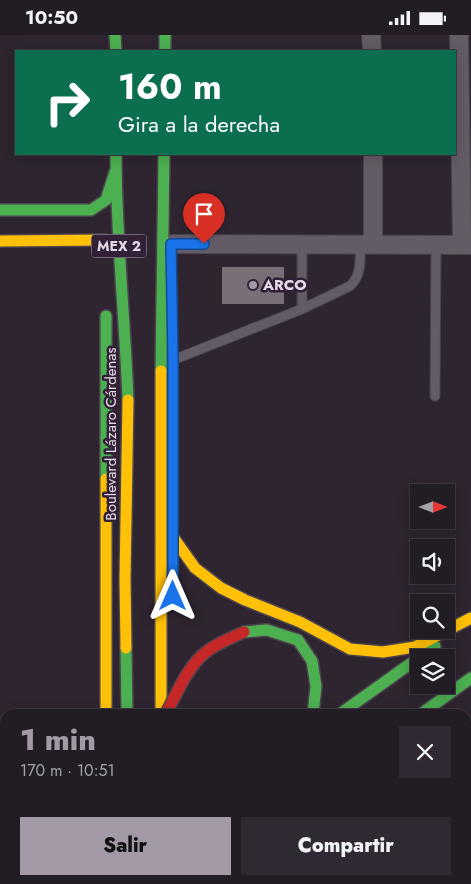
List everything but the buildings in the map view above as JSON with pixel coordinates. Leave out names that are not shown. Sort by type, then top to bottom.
[{"type":"main road","points":[[116,35],[116,50]]},
{"type":"main road","points":[[165,35],[165,50]]},
{"type":"main road","name":"Boulevard Lázaro Cárdenas","points":[[116,155],[116,211],[125,324],[128,409],[125,579],[127,709]]},
{"type":"main road","name":"MEX 2","points":[[162,709],[161,412],[164,155]]},
{"type":"main road","points":[[0,210],[91,210],[106,200],[116,168]]},
{"type":"main road","points":[[164,195],[171,244],[173,365]]},
{"type":"main road","points":[[0,241],[105,245],[116,211]]},
{"type":"main road","points":[[106,303],[106,709]]},
{"type":"main road","points":[[173,556],[173,532],[195,568],[221,588],[245,600],[300,622],[350,649],[383,652],[415,647],[471,619]]},
{"type":"main road","points":[[347,709],[471,619]]},
{"type":"main road","points":[[169,709],[188,673],[203,654],[227,640],[244,633],[267,630],[298,640],[312,661],[316,686],[314,709]]},
{"type":"main road","points":[[172,645],[172,709]]},
{"type":"main road","points":[[428,709],[471,678]]},
{"type":"street","points":[[371,35],[372,50]]},
{"type":"street","points":[[171,244],[466,245],[459,35]]},
{"type":"street","points":[[367,244],[373,155]]},
{"type":"lane","points":[[173,365],[350,286],[355,281],[367,244]]},
{"type":"lane","points":[[302,245],[302,309]]},
{"type":"lane","points":[[435,396],[436,245]]},
{"type":"traffic: fast","points":[[115,35],[116,50]]},
{"type":"traffic: fast","points":[[165,35],[165,50]]},
{"type":"traffic: fast","points":[[116,155],[117,215],[128,400]]},
{"type":"traffic: fast","points":[[161,371],[164,155]]},
{"type":"traffic: fast","points":[[0,210],[91,210],[106,200],[115,172]]},
{"type":"traffic: fast","points":[[106,316],[106,479]]},
{"type":"traffic: fast","points":[[244,632],[267,630],[298,640],[312,661],[316,686],[314,709]]},
{"type":"traffic: fast","points":[[347,709],[435,646]]},
{"type":"traffic: fast","points":[[126,648],[127,709]]},
{"type":"traffic: fast","points":[[428,709],[471,678]]},
{"type":"traffic: slow","points":[[0,241],[105,240]]},
{"type":"traffic: slow","points":[[161,371],[161,709]]},
{"type":"traffic: slow","points":[[126,648],[125,579],[128,400]]},
{"type":"traffic: slow","points":[[106,479],[106,709]]},
{"type":"traffic: slow","points":[[173,537],[195,568],[221,588],[245,600],[300,622],[350,649],[383,652],[415,647],[471,618]]},
{"type":"traffic: jam","points":[[169,709],[183,681],[199,658],[215,646],[244,632]]},
{"type":"place","name":"ARCO","points":[[253,285]]},
{"type":"route","points":[[173,596],[171,244],[204,244]]}]
